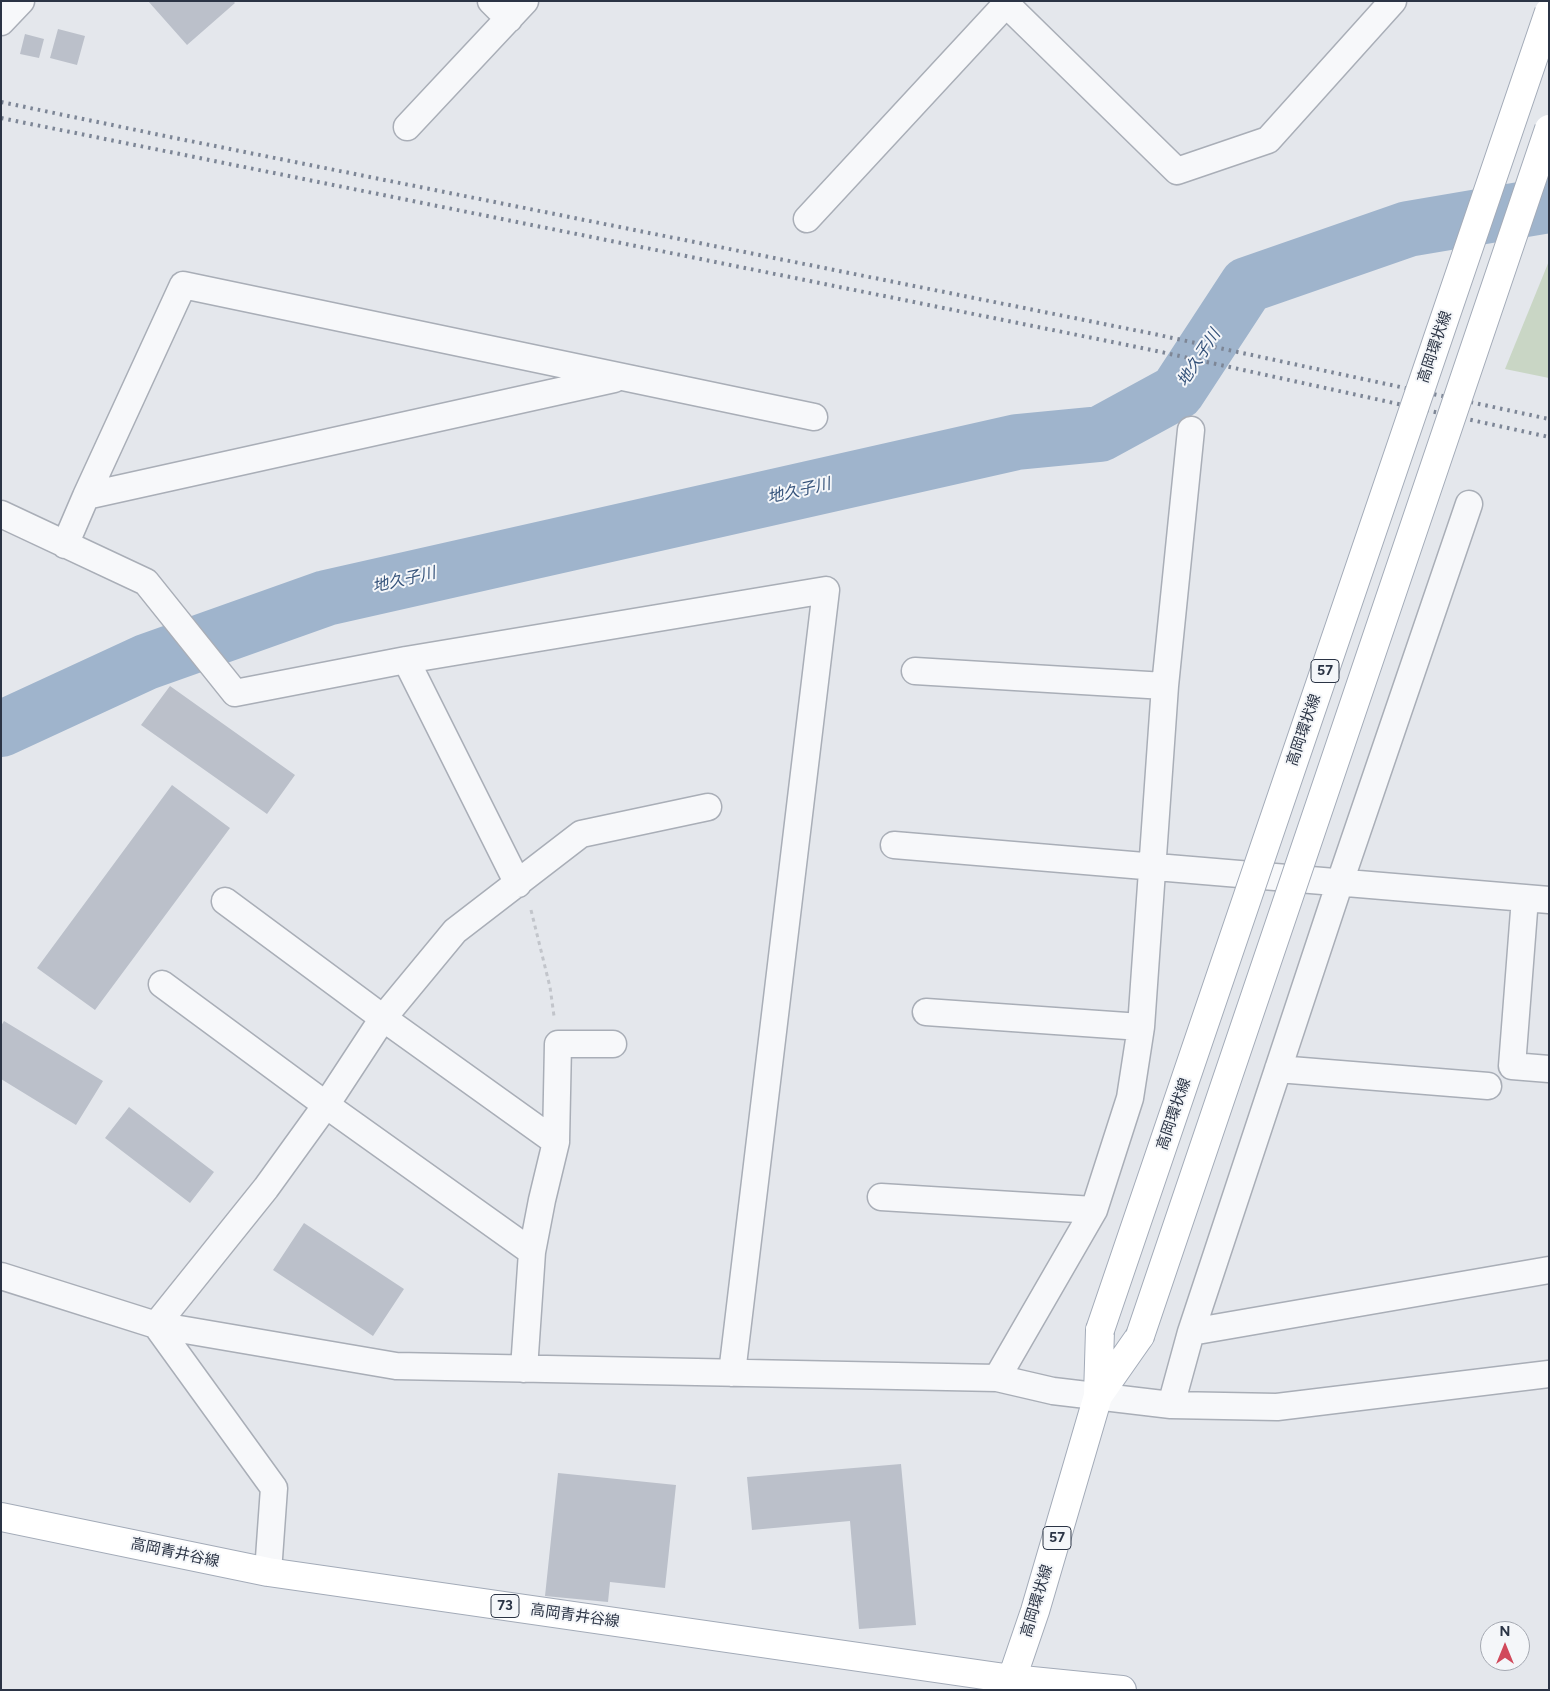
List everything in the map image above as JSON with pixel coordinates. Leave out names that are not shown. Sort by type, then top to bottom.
[{"type":"main road","name":"高岡環状線","points":[[1010,1684],[1035,1611],[1098,1396],[1100,1330],[1549,12]]},
{"type":"main road","name":"高岡環状線","points":[[1098,1396],[1140,1336],[1549,128]]},
{"type":"main road","name":"高岡青井谷線","points":[[1,1518],[268,1572],[1010,1684],[1122,1690]]},
{"type":"street","points":[[1,22],[21,1]]},
{"type":"street","points":[[807,219],[1006,2],[1177,171],[1268,140],[1393,1]]},
{"type":"street","points":[[407,127],[508,7]]},
{"type":"street","points":[[65,545],[183,285],[814,417]]},
{"type":"street","points":[[86,496],[623,377]]},
{"type":"street","points":[[997,1378],[1094,1210],[1130,1098],[1141,1027],[1165,686],[1191,430]]},
{"type":"street","points":[[1171,1405],[1191,1332],[1340,882],[1469,504]]},
{"type":"street","points":[[1,514],[146,582],[235,693],[406,660],[826,590],[732,1373]]},
{"type":"street","points":[[406,660],[518,884]]},
{"type":"street","points":[[915,671],[1165,686]]},
{"type":"street","points":[[156,1325],[266,1188],[326,1105],[383,1018],[455,931],[581,834],[708,807]]},
{"type":"street","points":[[894,845],[1537,899],[1512,1066],[1549,1069]]},
{"type":"street","points":[[225,901],[383,1018],[556,1142]]},
{"type":"street","points":[[162,984],[326,1105],[532,1252]]},
{"type":"street","points":[[926,1012],[1141,1027]]},
{"type":"street","points":[[524,1369],[532,1252],[556,1142],[558,1044],[613,1044]]},
{"type":"street","points":[[1278,1069],[1488,1086]]},
{"type":"street","points":[[881,1197],[1094,1210]]},
{"type":"street","points":[[1191,1332],[1549,1270]]},
{"type":"street","points":[[1,1276],[156,1325],[396,1366],[997,1378],[1053,1391],[1171,1405],[1277,1407],[1549,1374]]},
{"type":"street","points":[[156,1325],[274,1488],[268,1572]]},
{"type":"path","points":[[518,884],[529,903],[550,988],[558,1044]]},
{"type":"green space","points":[[1549,261],[1549,378],[1505,369]]},
{"type":"building","points":[[148,1],[233,1],[235,3],[187,45]]},
{"type":"building","points":[[58,29],[85,36],[77,65],[50,58]]},
{"type":"building","points":[[25,34],[44,39],[39,58],[20,54]]},
{"type":"building","points":[[170,686],[295,775],[267,814],[141,725]]},
{"type":"building","points":[[172,785],[230,828],[95,1010],[37,968]]},
{"type":"building","points":[[4,1021],[103,1081],[76,1125],[1,1079],[1,1026]]},
{"type":"building","points":[[129,1107],[214,1172],[190,1203],[105,1138]]},
{"type":"building","points":[[304,1223],[404,1289],[373,1336],[273,1270]]},
{"type":"building","points":[[901,1464],[916,1625],[859,1629],[850,1521],[752,1530],[747,1477]]},
{"type":"building","points":[[558,1473],[676,1485],[665,1588],[610,1582],[608,1602],[545,1596]]},
{"type":"waterway","name":"地久子川","points":[[1,729],[146,662],[326,598],[1017,442],[1100,434],[1177,392],[1247,285],[1408,229],[1549,205]]},
{"type":"railway","points":[[1,102],[1154,334],[1549,419]]},
{"type":"railway","points":[[1,118],[1152,350],[1549,437]]}]
